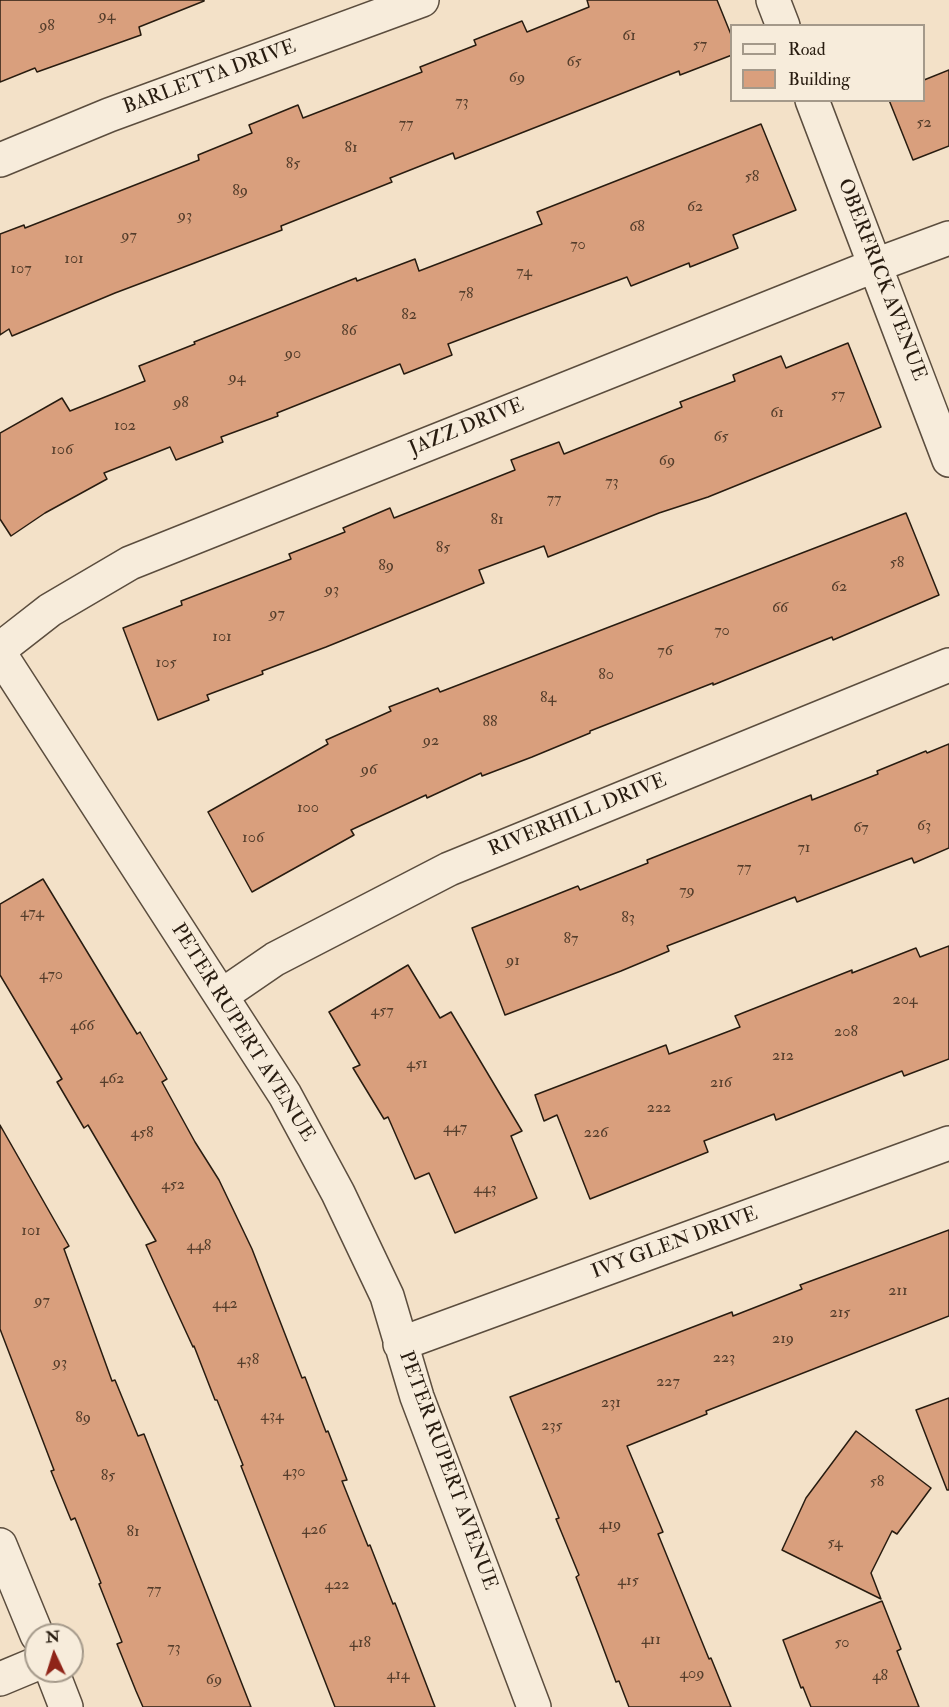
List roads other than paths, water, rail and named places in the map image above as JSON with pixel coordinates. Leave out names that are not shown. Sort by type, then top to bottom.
[{"type":"street","name":"BARLETTA DRIVE","points":[[0,160],[109,115],[422,0]]},
{"type":"street","points":[[774,0],[782,24]]},
{"type":"street","name":"OBERFRICK AVENUE","points":[[813,102],[949,460]]},
{"type":"street","name":"JAZZ DRIVE","points":[[0,648],[50,610],[130,563],[876,265],[949,238]]},
{"type":"street","name":"PETER RUPERT AVENUE","points":[[0,654],[285,1095],[338,1193],[387,1296],[417,1397],[534,1707]]},
{"type":"street","name":"RIVERHILL DRIVE","points":[[221,996],[275,959],[449,869],[949,665]]},
{"type":"street","name":"IVY GLEN DRIVE","points":[[400,1344],[949,1143]]},
{"type":"street","points":[[0,1545],[32,1623]]},
{"type":"street","points":[[0,1679],[24,1669]]},
{"type":"street","points":[[57,1683],[66,1707]]}]
